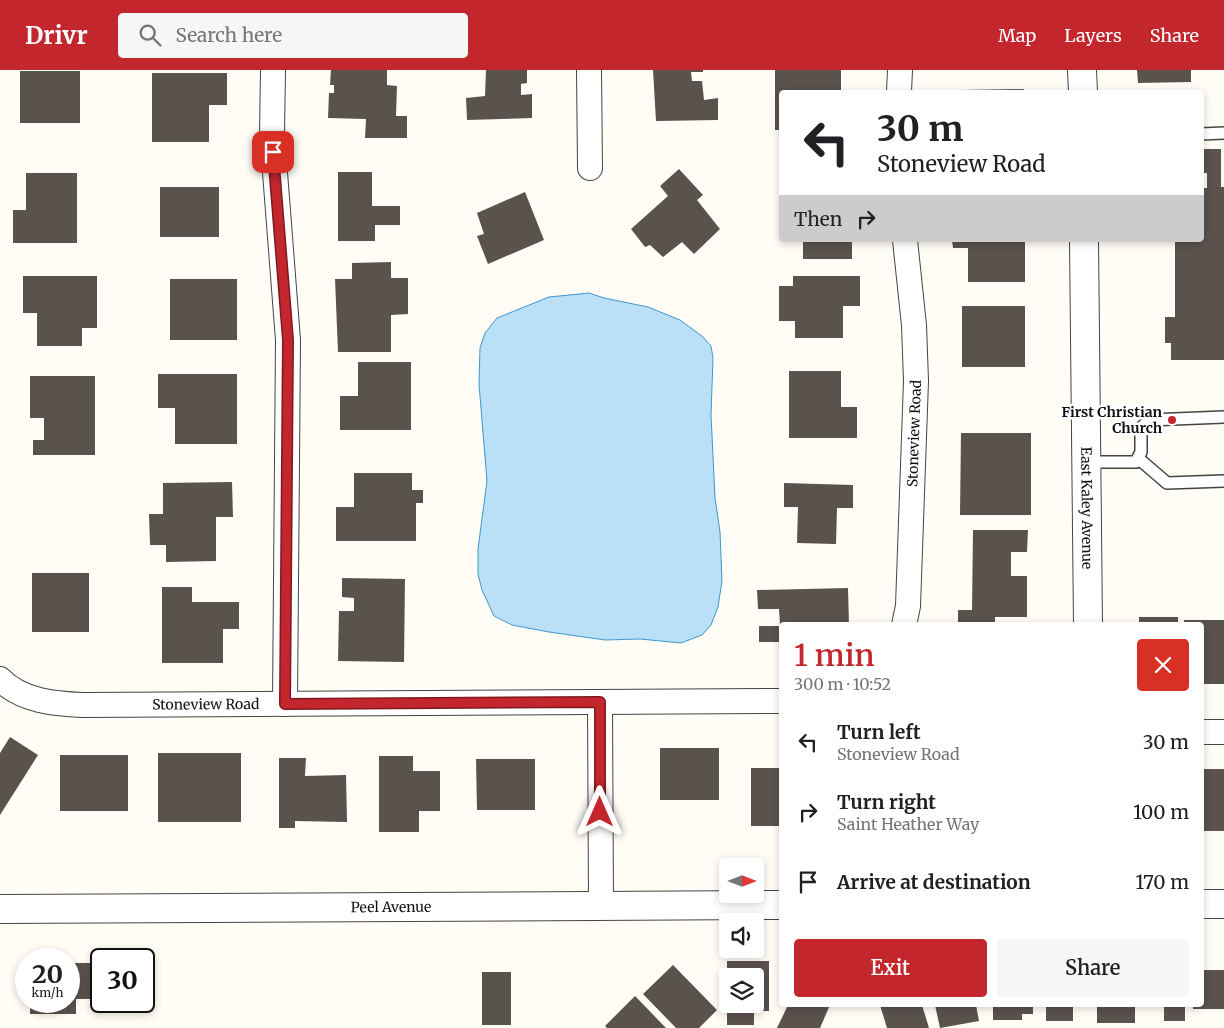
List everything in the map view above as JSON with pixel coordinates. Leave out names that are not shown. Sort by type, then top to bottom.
[{"type":"street","points":[[273,70],[272,134],[288,340],[285,704]]},
{"type":"street","points":[[589,70],[590,168]]},
{"type":"street","points":[[899,90],[900,70]]},
{"type":"street","points":[[1082,70],[1083,90]]},
{"type":"street","name":"Stoneview Road","points":[[905,242],[914,325],[916,381],[908,606],[905,622]]},
{"type":"street","name":"East Kaley Avenue","points":[[1084,242],[1088,622]]},
{"type":"street","name":"Stoneview Road","points":[[0,679],[28,696],[54,703],[83,705],[779,701]]},
{"type":"street","points":[[600,702],[601,905]]},
{"type":"street","points":[[1204,732],[1224,732]]},
{"type":"street","points":[[1204,904],[1224,904]]},
{"type":"street","name":"Peel Avenue","points":[[0,909],[779,905]]},
{"type":"lane","points":[[1204,134],[1224,133]]},
{"type":"lane","points":[[1086,462],[1136,462],[1142,452],[1141,428],[1148,420],[1224,417]]},
{"type":"lane","points":[[1139,459],[1167,483],[1224,481]]},
{"type":"water","points":[[589,293],[648,307],[680,320],[702,336],[711,346],[713,358],[711,415],[722,581],[718,607],[711,625],[702,635],[681,643],[640,639],[605,640],[512,625],[494,616],[482,590],[478,574],[478,549],[487,481],[479,384],[480,348],[485,333],[497,318],[549,297]]},
{"type":"building","points":[[331,70],[387,70],[387,85],[397,86],[396,116],[407,116],[407,138],[365,138],[366,119],[328,118],[329,93],[334,93],[334,85],[330,85]]},
{"type":"building","points":[[486,70],[527,70],[527,83],[521,84],[521,95],[532,94],[532,118],[467,120],[466,98],[485,96]]},
{"type":"building","points":[[653,70],[703,70],[703,72],[691,72],[692,81],[702,81],[704,100],[718,98],[718,120],[656,121]]},
{"type":"building","points":[[775,70],[841,70],[841,90],[779,90],[779,130],[775,130]]},
{"type":"building","points":[[1137,70],[1191,70],[1191,82],[1138,83]]},
{"type":"building","points":[[20,71],[80,71],[80,123],[20,123]]},
{"type":"building","points":[[152,73],[227,73],[227,105],[209,105],[209,142],[152,142]]},
{"type":"building","points":[[1024,89],[1024,90],[961,90]]},
{"type":"building","points":[[1204,149],[1221,149],[1221,187],[1224,187],[1224,360],[1171,360],[1171,343],[1165,343],[1165,317],[1175,317],[1175,242],[1204,242],[1204,188],[1207,188],[1207,173],[1204,173]]},
{"type":"building","points":[[679,169],[703,195],[697,200],[720,229],[694,254],[682,242],[663,257],[650,245],[645,247],[631,229],[668,196],[660,186]]},
{"type":"building","points":[[338,172],[372,172],[372,206],[400,206],[400,225],[375,225],[375,241],[338,241]]},
{"type":"building","points":[[26,173],[77,173],[77,243],[13,243],[13,210],[26,210]]},
{"type":"building","points":[[160,187],[219,187],[219,237],[160,237]]},
{"type":"building","points":[[525,192],[544,240],[488,264],[477,236],[484,234],[477,213]]},
{"type":"building","points":[[803,242],[852,242],[852,259],[803,259]]},
{"type":"building","points":[[952,242],[1025,242],[1025,282],[968,282],[968,248],[953,248]]},
{"type":"building","points":[[391,262],[391,278],[408,278],[408,314],[391,315],[391,352],[338,352],[335,279],[352,279],[352,263]]},
{"type":"building","points":[[23,276],[97,276],[97,328],[82,328],[82,346],[37,346],[37,313],[23,313]]},
{"type":"building","points":[[793,276],[860,276],[860,306],[843,306],[843,338],[795,338],[795,321],[779,321],[779,286],[793,286]]},
{"type":"building","points":[[170,279],[237,279],[237,340],[170,340]]},
{"type":"building","points":[[962,306],[1025,306],[1025,367],[962,367]]},
{"type":"building","points":[[358,362],[411,362],[411,430],[340,430],[340,396],[358,396]]},
{"type":"building","points":[[789,371],[841,371],[841,407],[857,407],[857,438],[789,438]]},
{"type":"building","points":[[158,374],[237,374],[237,444],[175,444],[175,408],[158,408]]},
{"type":"building","points":[[30,376],[95,376],[95,455],[33,455],[33,440],[44,440],[44,418],[30,418]]},
{"type":"building","points":[[961,433],[1031,433],[1031,515],[960,515]]},
{"type":"building","points":[[354,473],[412,473],[412,490],[423,490],[423,503],[416,503],[416,541],[336,541],[336,507],[354,507]]},
{"type":"building","points":[[232,482],[233,517],[216,517],[216,561],[166,562],[166,545],[150,545],[149,514],[163,514],[163,483]]},
{"type":"building","points":[[784,483],[853,485],[853,508],[837,508],[836,544],[797,543],[798,507],[784,507]]},
{"type":"building","points":[[973,530],[1028,530],[1027,552],[1011,552],[1011,576],[1027,576],[1027,617],[995,617],[995,622],[958,622],[958,610],[972,610]]},
{"type":"building","points":[[32,573],[89,573],[89,632],[32,632]]},
{"type":"building","points":[[342,578],[405,579],[404,662],[338,661],[339,611],[354,611],[354,598],[342,597]]},
{"type":"building","points":[[162,587],[192,587],[192,602],[239,602],[239,629],[223,629],[223,663],[162,663]]},
{"type":"building","points":[[848,588],[849,622],[780,622],[779,609],[758,609],[757,590]]},
{"type":"building","points":[[1139,617],[1178,617],[1178,622],[1139,622]]},
{"type":"building","points":[[1184,620],[1224,620],[1224,684],[1204,684],[1204,622],[1184,622]]},
{"type":"building","points":[[759,626],[779,626],[779,642],[759,642]]},
{"type":"building","points":[[10,737],[38,755],[0,815],[0,753]]},
{"type":"building","points":[[660,748],[719,748],[719,800],[660,800]]},
{"type":"building","points":[[158,753],[241,753],[241,822],[158,822]]},
{"type":"building","points":[[60,755],[128,755],[128,811],[60,811]]},
{"type":"building","points":[[379,756],[413,756],[413,771],[440,771],[440,811],[419,811],[419,832],[379,832]]},
{"type":"building","points":[[279,758],[306,758],[305,776],[346,775],[347,822],[295,821],[295,828],[279,828]]},
{"type":"building","points":[[476,759],[535,759],[535,810],[477,810]]},
{"type":"building","points":[[751,768],[779,768],[779,826],[751,826]]},
{"type":"building","points":[[1204,769],[1224,769],[1224,831],[1204,831]]},
{"type":"building","points":[[727,961],[769,961],[769,1011],[764,1011],[764,968],[727,968]]},
{"type":"building","points":[[80,963],[90,963],[90,999],[80,999]]},
{"type":"building","points":[[673,965],[717,1010],[699,1028],[676,1028],[643,994]]},
{"type":"building","points":[[1204,970],[1224,970],[1224,1009],[1193,1009],[1193,1007],[1204,1007]]},
{"type":"building","points":[[482,972],[511,972],[511,1025],[482,1025]]},
{"type":"building","points":[[635,996],[666,1028],[607,1028],[605,1026]]},
{"type":"building","points":[[787,1007],[829,1007],[820,1028],[777,1028]]},
{"type":"building","points":[[881,1007],[923,1007],[929,1028],[887,1028]]},
{"type":"building","points":[[935,1007],[976,1007],[979,1021],[940,1028]]},
{"type":"building","points":[[993,1007],[1033,1007],[1033,1014],[1022,1014],[1022,1020],[993,1020]]},
{"type":"building","points":[[1046,1007],[1073,1007],[1073,1021],[1046,1021]]},
{"type":"building","points":[[1097,1007],[1135,1007],[1135,1023],[1097,1023]]},
{"type":"building","points":[[1164,1007],[1185,1007],[1185,1021],[1164,1021]]},
{"type":"building","points":[[30,1013],[76,1013],[76,1014]]},
{"type":"building","points":[[727,1013],[754,1013],[754,1025],[727,1025]]},
{"type":"place","name":"First Christian Church","points":[[1172,420]]},
{"type":"route","points":[[273,152],[288,340],[285,704],[600,702],[600,812]]}]
